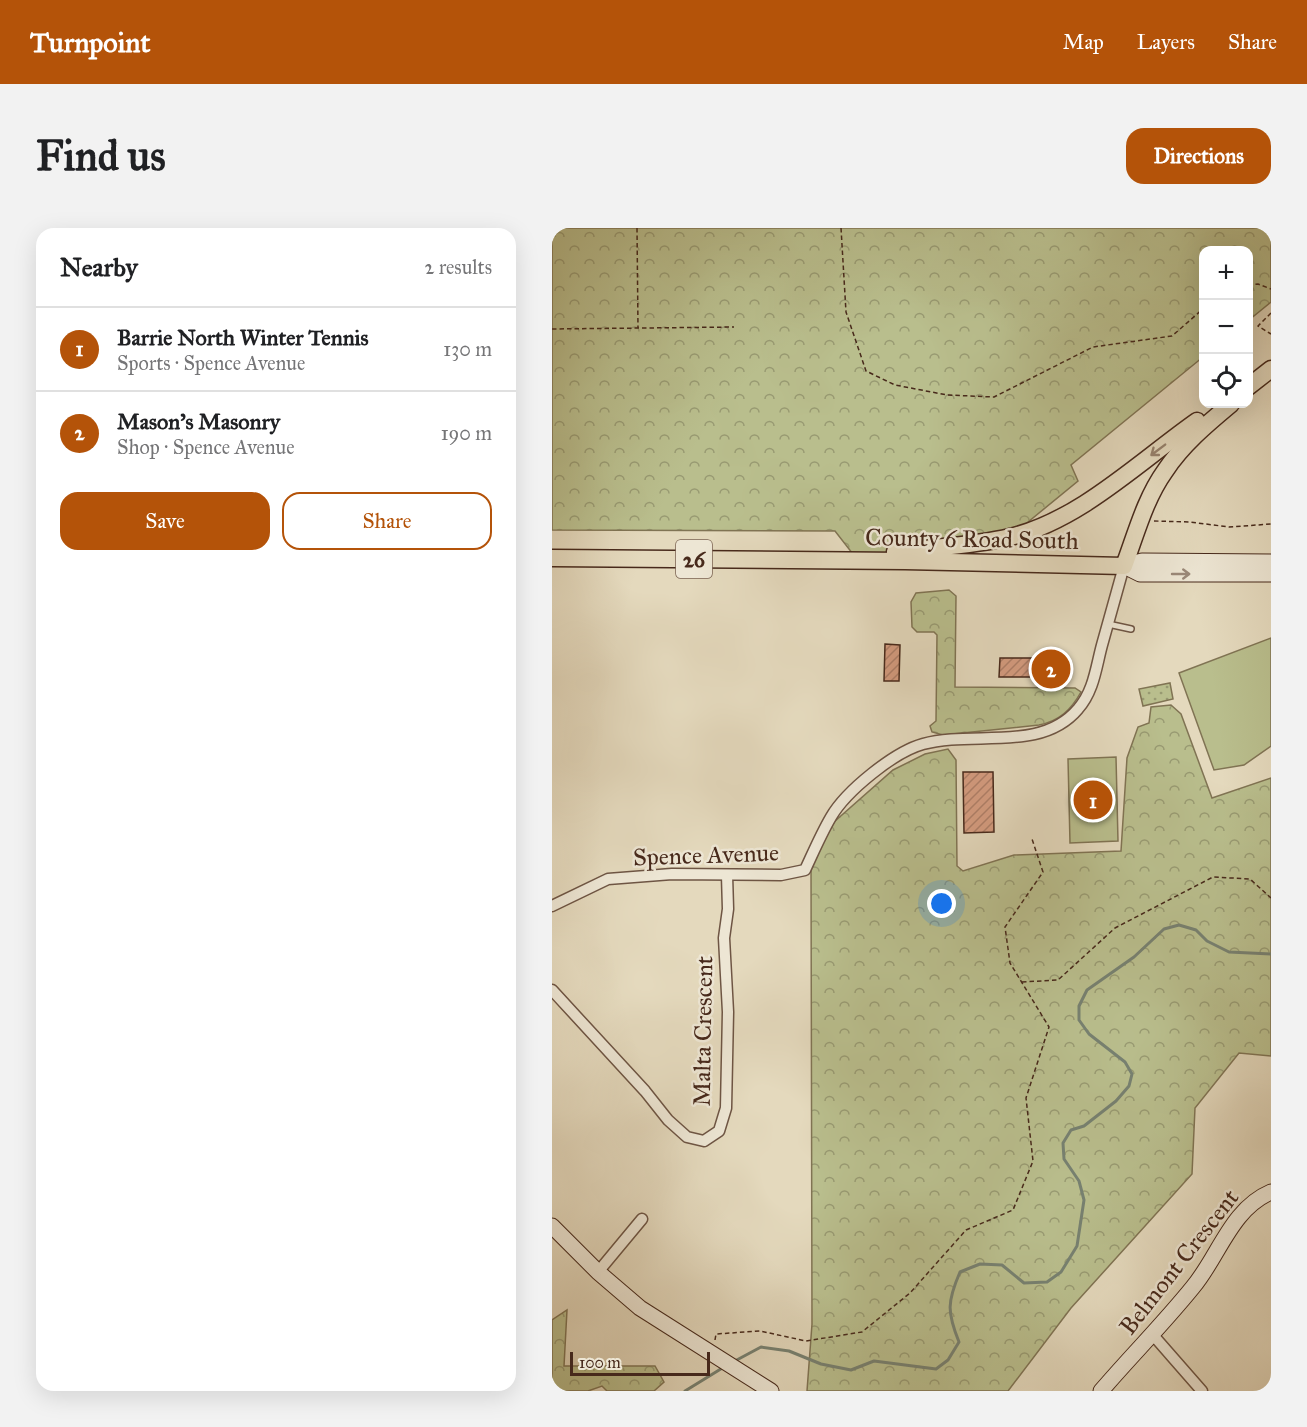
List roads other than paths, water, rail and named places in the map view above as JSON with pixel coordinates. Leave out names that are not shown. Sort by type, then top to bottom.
[{"type":"main road","points":[[819,560],[984,542],[1011,537],[1047,524],[1082,505],[1216,408]]},
{"type":"main road","points":[[1124,566],[1142,518],[1164,471],[1192,438],[1226,408]]},
{"type":"main road","name":"26","points":[[552,558],[819,560]]},
{"type":"main road","name":"County 6 Road South","points":[[819,560],[1124,566]]},
{"type":"street","points":[[1124,566],[1142,561],[1271,562]]},
{"type":"street","points":[[1124,566],[1140,574],[1271,574]]},
{"type":"street","name":"Spence Avenue","points":[[552,906],[608,879],[672,874],[782,875],[805,870],[831,816],[845,797],[892,759],[921,744],[955,738],[1034,735],[1059,726],[1079,708],[1087,697],[1124,566]]},
{"type":"street","name":"Malta Crescent","points":[[552,990],[669,1120],[687,1137],[704,1141],[719,1131],[726,1108],[728,1012],[724,938],[728,909],[727,875]]},
{"type":"street","name":"Belmont Crescent","points":[[1101,1391],[1195,1286],[1240,1215],[1258,1198],[1271,1192]]},
{"type":"street","points":[[598,1272],[642,1219]]},
{"type":"street","points":[[552,1226],[598,1272],[640,1308],[771,1391]]},
{"type":"street","points":[[1153,1335],[1202,1391]]},
{"type":"lane","points":[[1108,624],[1131,629]]},
{"type":"waterway","points":[[733,1362],[761,1347],[789,1351],[821,1364],[851,1370],[874,1361],[936,1369],[948,1360],[959,1342],[952,1323],[950,1307],[960,1272],[980,1264],[1002,1265],[1024,1283],[1047,1282],[1061,1272],[1077,1246],[1084,1200],[1079,1181],[1064,1159],[1063,1143],[1071,1130],[1084,1126],[1116,1101],[1129,1086],[1132,1074],[1125,1062],[1089,1034],[1079,1020],[1079,1006],[1087,990],[1134,957],[1164,929],[1179,925],[1196,930],[1207,941],[1229,952],[1271,954]]},
{"type":"waterway","points":[[685,1391],[724,1367]]},
{"type":"place","name":"Mason's Masonry","points":[[1051,669]]},
{"type":"place","name":"Barrie North Winter Tennis","points":[[1093,800]]}]
